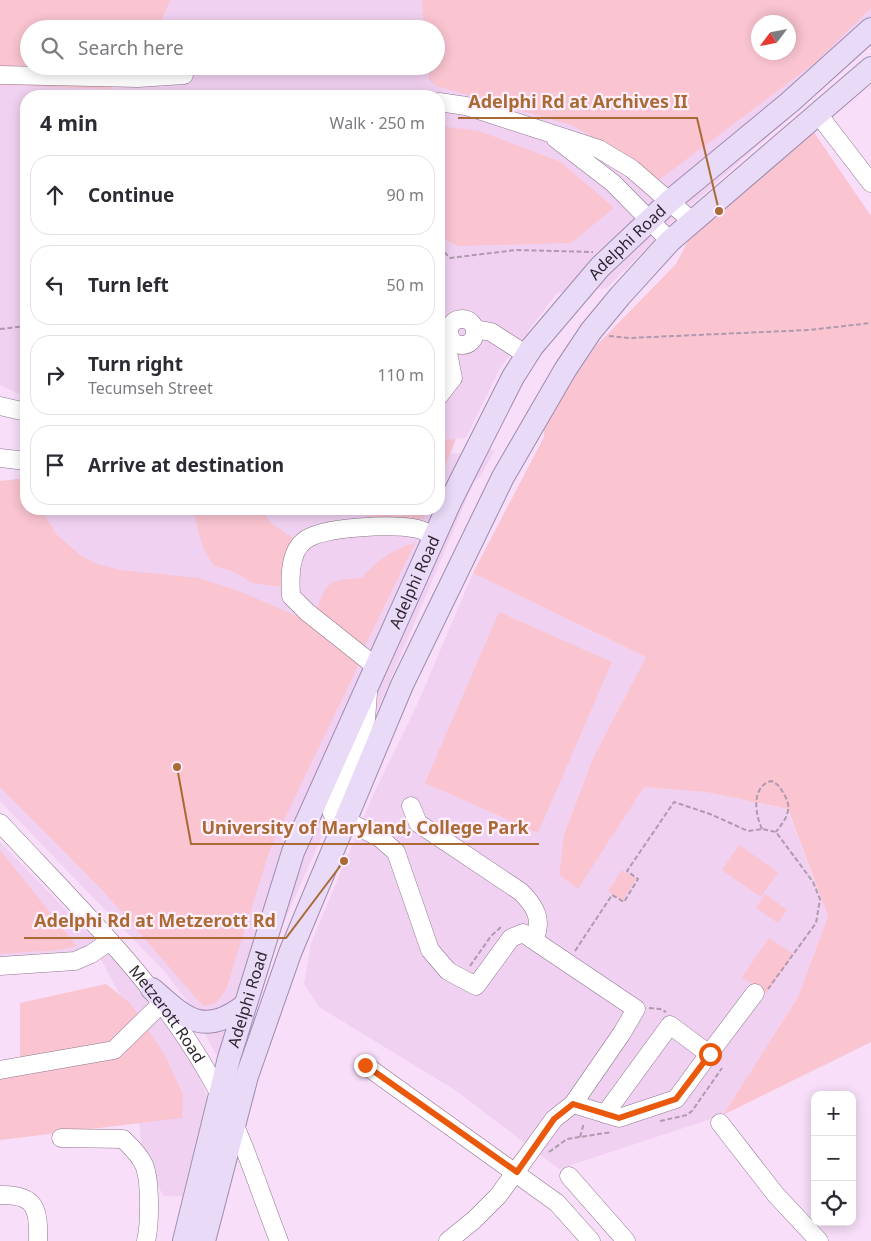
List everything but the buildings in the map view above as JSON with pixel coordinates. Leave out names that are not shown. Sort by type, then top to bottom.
[{"type":"main road","name":"Adelphi Road","points":[[184,1241],[202,1162],[221,1097],[229,1058],[293,852],[372,674],[479,443],[513,377],[527,355],[569,303],[612,255],[670,201],[790,102],[871,29]]},
{"type":"main road","name":"Adelphi Road","points":[[204,1241],[247,1076],[290,953],[402,685],[503,477],[565,370],[594,327],[670,240],[870,70]]},
{"type":"main road","points":[[157,996],[184,1017],[207,1023],[227,1019],[244,1006]]},
{"type":"street","points":[[0,75],[138,78],[172,75]]},
{"type":"street","points":[[445,103],[466,106],[544,130],[584,143],[615,157],[693,222]]},
{"type":"street","points":[[818,114],[871,183]]},
{"type":"street","points":[[544,130],[613,183],[670,240]]},
{"type":"street","points":[[445,388],[453,378],[452,368],[458,361],[454,340],[470,343],[474,338],[475,329],[491,332],[527,355]]},
{"type":"street","points":[[0,406],[20,411]]},
{"type":"street","points":[[0,458],[20,460]]},
{"type":"street","points":[[435,538],[420,529],[408,528],[334,531],[316,534],[302,542],[295,555],[290,575],[291,596],[372,674],[366,719],[332,813],[380,838],[396,852],[430,950],[448,971],[476,986],[511,938],[523,933],[636,1009],[580,1107],[554,1119],[517,1172],[474,1220],[448,1241]]},
{"type":"street","points":[[411,806],[418,824],[504,881],[530,902],[539,925],[534,940]]},
{"type":"street","name":"Metzerott Road","points":[[0,823],[110,941],[157,996],[221,1097],[279,1241]]},
{"type":"street","points":[[0,966],[75,961],[91,954],[110,941]]},
{"type":"street","points":[[580,1107],[619,1118],[676,1099],[755,993]]},
{"type":"street","points":[[0,1070],[114,1050],[157,996]]},
{"type":"street","points":[[605,1114],[670,1025],[710,1054]]},
{"type":"street","points":[[365,1065],[517,1172],[556,1203],[591,1241]]},
{"type":"street","points":[[720,1124],[776,1194],[819,1241]]},
{"type":"street","points":[[61,1138],[123,1139],[136,1151],[145,1165],[149,1229],[146,1241]]},
{"type":"street","points":[[570,1176],[626,1241]]},
{"type":"street","points":[[0,1195],[19,1195],[32,1202],[38,1214],[38,1241]]},
{"type":"path","points":[[445,253],[450,258],[516,250],[586,251],[612,255]]},
{"type":"path","points":[[594,327],[610,337],[629,338],[809,330],[871,323]]},
{"type":"path","points":[[0,329],[20,327]]},
{"type":"path","points":[[762,829],[756,808],[758,793],[765,783],[771,781],[778,784],[789,804],[787,817],[776,832]]},
{"type":"path","points":[[574,952],[612,895],[624,902],[632,892],[638,879],[627,871],[674,802],[710,814],[748,831],[762,829],[776,832],[813,882],[820,899],[816,923],[801,941],[764,995],[757,990],[755,993]]},
{"type":"path","points":[[461,977],[491,936],[507,924]]},
{"type":"path","points":[[580,1107],[580,1137]]},
{"type":"shaded area","points":[[0,0],[871,0],[871,45],[670,224],[607,288],[557,293],[500,368],[466,438],[445,440],[445,90],[20,90],[20,394],[0,385]]},
{"type":"shaded area","points":[[0,0],[170,0],[162,20],[20,20],[20,75],[126,75],[111,89],[0,85]]},
{"type":"shaded area","points":[[422,0],[871,0],[871,8],[816,62],[659,180],[574,126],[436,86],[429,80],[429,75],[445,75],[445,20],[423,20]]},
{"type":"shaded area","points":[[445,127],[479,131],[561,162],[614,208],[571,243],[458,246],[445,240]]},
{"type":"shaded area","points":[[813,131],[871,216],[871,1042],[723,1115],[798,997],[828,916],[788,809],[706,792],[644,787],[578,889],[559,875],[564,835],[593,758],[646,657],[473,573],[544,437],[544,422],[596,346],[676,264],[688,241]]},
{"type":"shaded area","points":[[456,439],[445,466],[445,440]]},
{"type":"shaded area","points":[[495,450],[480,477],[474,482],[362,747],[221,1063],[184,997],[165,972],[0,801],[0,499],[20,507],[20,515],[445,515],[445,454]]},
{"type":"shaded area","points":[[20,479],[20,515],[45,515],[57,535],[80,555],[97,564],[120,570],[199,578],[239,591],[304,619],[360,662],[270,849],[226,990],[216,1003],[203,1006],[104,892],[0,787],[0,481]]},
{"type":"shaded area","points":[[195,515],[265,515],[272,524],[293,538],[291,557],[282,587],[252,583],[235,572],[214,566],[203,548]]},
{"type":"shaded area","points":[[366,515],[425,515],[423,519],[370,521]]},
{"type":"shaded area","points":[[415,543],[364,648],[317,609],[324,592],[332,583],[362,578],[386,556]]},
{"type":"shaded area","points":[[473,573],[646,657],[593,758],[564,835],[559,875],[578,889],[644,787],[706,792],[787,809],[828,916],[798,997],[723,1115],[559,1169],[455,1090],[319,1007],[304,984],[311,943],[374,793],[417,705]]},
{"type":"shaded area","points":[[499,612],[612,662],[538,833],[425,783]]},
{"type":"shaded area","points":[[0,842],[148,994],[194,1064],[210,1103],[200,1197],[163,1196],[142,1149],[126,1006],[99,956],[0,971]]},
{"type":"shaded area","points":[[739,845],[778,872],[761,897],[722,870]]},
{"type":"shaded area","points":[[0,850],[77,946],[59,950],[0,954]]},
{"type":"shaded area","points":[[622,870],[636,879],[623,901],[608,891]]},
{"type":"shaded area","points":[[765,894],[787,910],[778,923],[756,908]]},
{"type":"shaded area","points":[[769,938],[793,954],[767,993],[742,977]]},
{"type":"shaded area","points":[[106,984],[130,1003],[165,1055],[183,1095],[182,1118],[0,1140],[0,1076],[20,1058],[20,1003]]},
{"type":"place","name":"Adelphi Rd at Archives II","points":[[719,211]]},
{"type":"place","name":"University of Maryland, College Park","points":[[177,767]]},
{"type":"place","name":"Adelphi Rd at Metzerott Rd","points":[[344,861]]},
{"type":"route","points":[[365,1065],[517,1172],[554,1119],[573,1104],[619,1118],[676,1099],[710,1054]]}]
